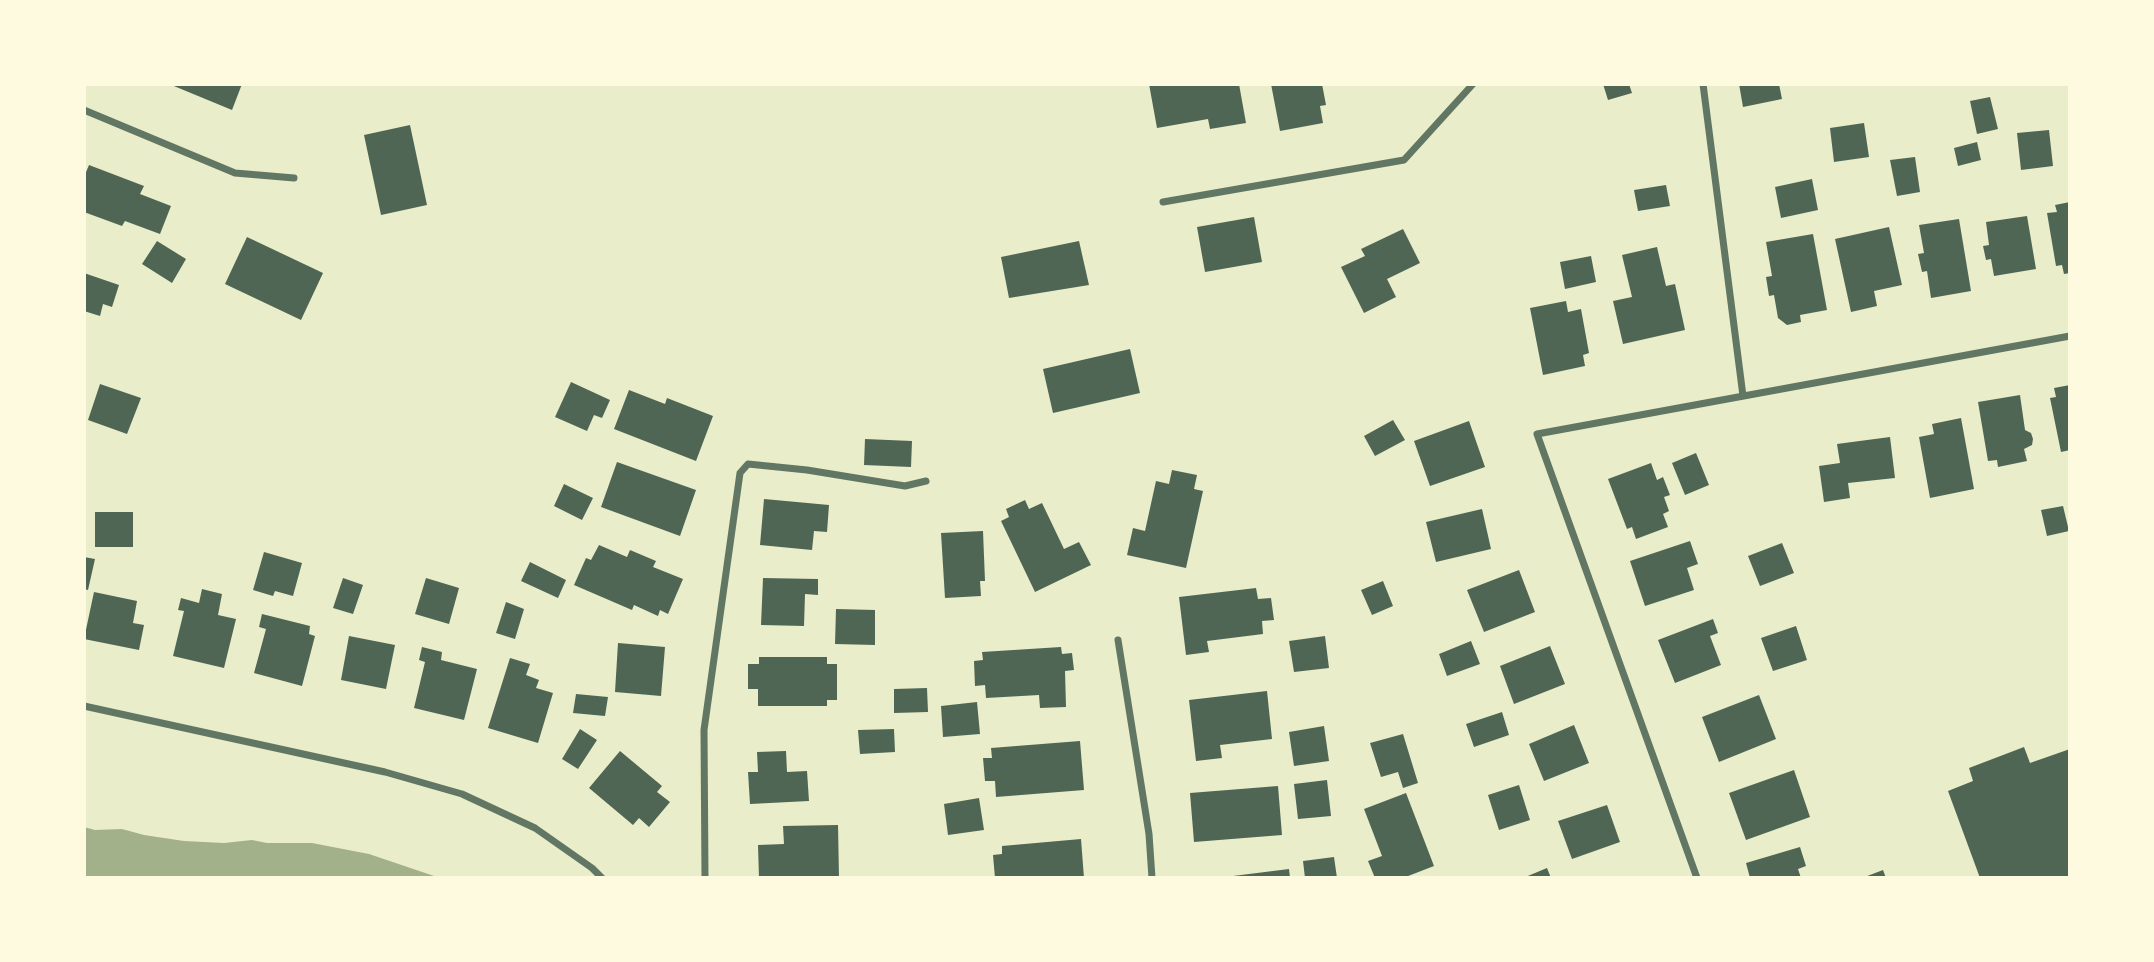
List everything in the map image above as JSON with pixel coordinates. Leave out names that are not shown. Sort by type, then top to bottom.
[{"type":"street","points":[[1163,202],[1404,160],[1473,84]]},
{"type":"street","points":[[1703,84],[1743,396]]},
{"type":"street","points":[[84,110],[235,173],[294,178]]},
{"type":"street","points":[[1697,878],[1536,434],[2070,336]]},
{"type":"street","points":[[705,878],[704,730],[740,473],[748,464],[807,470],[905,486],[926,481]]},
{"type":"street","points":[[1118,640],[1149,834],[1152,878]]},
{"type":"street","points":[[84,706],[385,772],[462,794],[535,828],[602,878]]},
{"type":"shaded area","points":[[84,827],[95,830],[122,829],[184,841],[312,843],[369,854],[440,878],[84,878]]},
{"type":"building","points":[[169,84],[242,84],[232,110]]},
{"type":"building","points":[[1149,84],[1239,84],[1246,123],[1210,129],[1208,119],[1157,128]]},
{"type":"building","points":[[1271,84],[1322,84],[1326,105],[1320,106],[1323,123],[1280,131]]},
{"type":"building","points":[[1603,84],[1629,84],[1632,93],[1608,100]]},
{"type":"building","points":[[1739,84],[1779,84],[1782,99],[1743,107]]},
{"type":"building","points":[[1990,97],[1998,129],[1977,134],[1970,101]]},
{"type":"building","points":[[1864,123],[1869,157],[1834,162],[1830,128]]},
{"type":"building","points":[[410,125],[427,205],[381,215],[364,135]]},
{"type":"building","points":[[2049,130],[2053,166],[2021,170],[2017,133]]},
{"type":"building","points":[[1977,142],[1981,160],[1958,166],[1954,148]]},
{"type":"building","points":[[1915,157],[1920,192],[1897,196],[1890,160]]},
{"type":"building","points":[[89,165],[144,186],[140,194],[171,206],[160,234],[125,221],[122,226],[84,212],[84,177]]},
{"type":"building","points":[[1812,179],[1818,210],[1781,218],[1775,187]]},
{"type":"building","points":[[1666,185],[1670,206],[1638,211],[1634,190]]},
{"type":"building","points":[[2070,202],[2070,273],[2064,274],[2062,265],[2056,266],[2047,213],[2057,212],[2055,205]]},
{"type":"building","points":[[2027,216],[2036,269],[1994,276],[1991,259],[1986,260],[1983,246],[1989,245],[1986,222]]},
{"type":"building","points":[[1254,217],[1262,262],[1205,272],[1197,227]]},
{"type":"building","points":[[1959,219],[1971,291],[1931,298],[1927,271],[1922,272],[1918,254],[1924,253],[1919,225]]},
{"type":"building","points":[[1889,227],[1902,285],[1874,291],[1877,306],[1851,312],[1835,239]]},
{"type":"building","points":[[1403,229],[1420,263],[1387,279],[1396,297],[1364,313],[1341,267],[1365,256],[1361,249]]},
{"type":"building","points":[[1813,234],[1827,310],[1800,315],[1801,322],[1787,325],[1778,318],[1774,295],[1769,296],[1766,277],[1772,276],[1766,242]]},
{"type":"building","points":[[247,237],[323,273],[301,320],[225,284]]},
{"type":"building","points":[[157,241],[186,259],[172,283],[142,264]]},
{"type":"building","points":[[1079,241],[1089,285],[1009,298],[1001,257]]},
{"type":"building","points":[[1657,247],[1666,286],[1675,284],[1685,330],[1623,344],[1613,301],[1632,297],[1622,255]]},
{"type":"building","points":[[1591,256],[1596,282],[1565,289],[1560,262]]},
{"type":"building","points":[[84,273],[119,285],[112,307],[103,304],[100,316],[84,311]]},
{"type":"building","points":[[1566,301],[1568,312],[1581,309],[1589,353],[1583,355],[1585,366],[1543,375],[1530,308]]},
{"type":"building","points":[[1130,349],[1140,393],[1053,413],[1043,369]]},
{"type":"building","points":[[571,382],[610,400],[602,418],[594,415],[587,431],[555,417]]},
{"type":"building","points":[[100,384],[141,398],[127,434],[88,420]]},
{"type":"building","points":[[2070,385],[2070,450],[2061,452],[2050,398],[2056,397],[2054,388]]},
{"type":"building","points":[[629,390],[665,404],[667,398],[713,416],[696,461],[614,429]]},
{"type":"building","points":[[2020,395],[2025,430],[2031,433],[2032,445],[2024,449],[2027,461],[1998,467],[1997,460],[1988,461],[1978,402]]},
{"type":"building","points":[[1961,418],[1974,489],[1930,498],[1919,437],[1934,434],[1932,424]]},
{"type":"building","points":[[1393,420],[1405,440],[1375,456],[1364,436]]},
{"type":"building","points":[[1469,421],[1485,467],[1430,486],[1414,441]]},
{"type":"building","points":[[1890,437],[1895,478],[1848,483],[1850,498],[1824,502],[1819,466],[1840,463],[1837,444]]},
{"type":"building","points":[[865,439],[912,441],[911,467],[864,465]]},
{"type":"building","points":[[1696,453],[1709,485],[1685,495],[1672,463]]},
{"type":"building","points":[[617,462],[696,490],[680,536],[601,507]]},
{"type":"building","points":[[1651,463],[1657,480],[1663,477],[1670,495],[1664,497],[1669,511],[1663,514],[1668,527],[1636,539],[1632,527],[1627,529],[1608,479]]},
{"type":"building","points":[[1172,470],[1197,475],[1194,489],[1203,491],[1186,568],[1127,555],[1133,528],[1145,531],[1156,481],[1169,484]]},
{"type":"building","points":[[564,484],[593,498],[582,520],[554,506]]},
{"type":"building","points":[[764,499],[829,505],[827,532],[814,531],[812,550],[760,545]]},
{"type":"building","points":[[1025,500],[1029,509],[1042,503],[1064,549],[1079,542],[1091,565],[1035,592],[1001,521],[1009,517],[1006,509]]},
{"type":"building","points":[[2063,506],[2069,531],[2047,536],[2041,510]]},
{"type":"building","points":[[1482,509],[1491,549],[1436,562],[1426,522]]},
{"type":"building","points":[[95,512],[133,512],[133,547],[95,547]]},
{"type":"building","points":[[983,531],[985,581],[980,581],[981,596],[945,598],[941,533]]},
{"type":"building","points":[[1690,541],[1698,564],[1687,568],[1694,590],[1645,606],[1630,561]]},
{"type":"building","points":[[1782,543],[1794,573],[1760,586],[1748,556]]},
{"type":"building","points":[[599,545],[627,557],[630,550],[656,561],[653,567],[683,579],[668,614],[660,610],[658,616],[634,605],[632,610],[574,585],[586,558],[591,560]]},
{"type":"building","points":[[264,552],[302,563],[293,596],[275,591],[273,596],[253,590]]},
{"type":"building","points":[[84,557],[95,559],[88,590],[84,589]]},
{"type":"building","points":[[530,562],[566,580],[558,598],[521,581]]},
{"type":"building","points":[[1519,570],[1535,612],[1484,632],[1467,590]]},
{"type":"building","points":[[343,578],[363,585],[353,614],[333,608]]},
{"type":"building","points":[[426,578],[459,588],[449,624],[415,614]]},
{"type":"building","points":[[763,578],[818,579],[818,595],[805,594],[804,626],[761,625]]},
{"type":"building","points":[[1383,581],[1393,606],[1372,615],[1361,590]]},
{"type":"building","points":[[1256,588],[1258,599],[1271,598],[1274,620],[1262,621],[1263,634],[1207,641],[1209,652],[1186,655],[1179,597]]},
{"type":"building","points":[[202,589],[222,594],[218,615],[236,619],[224,668],[173,656],[184,611],[178,610],[181,598],[199,603]]},
{"type":"building","points":[[94,592],[137,601],[133,623],[144,625],[139,650],[84,639]]},
{"type":"building","points":[[506,602],[524,609],[515,639],[496,633]]},
{"type":"building","points":[[836,609],[875,610],[875,645],[835,644]]},
{"type":"building","points":[[262,614],[310,626],[309,634],[315,636],[302,686],[254,673],[266,629],[259,627]]},
{"type":"building","points":[[1713,619],[1718,633],[1710,636],[1721,665],[1675,683],[1658,640]]},
{"type":"building","points":[[1796,626],[1807,660],[1773,671],[1761,638]]},
{"type":"building","points":[[349,636],[395,645],[386,689],[341,680]]},
{"type":"building","points":[[1325,636],[1329,668],[1294,672],[1289,641]]},
{"type":"building","points":[[1471,641],[1480,664],[1447,676],[1439,654]]},
{"type":"building","points":[[618,643],[665,647],[661,696],[615,692]]},
{"type":"building","points":[[1550,646],[1565,684],[1514,704],[1500,666]]},
{"type":"building","points":[[422,647],[442,652],[441,660],[477,669],[464,720],[414,708],[425,662],[419,660]]},
{"type":"building","points":[[1061,647],[1062,654],[1072,653],[1074,670],[1065,671],[1066,707],[1040,708],[1039,695],[986,698],[985,685],[975,686],[974,661],[983,660],[982,652]]},
{"type":"building","points":[[759,657],[827,657],[827,664],[837,664],[837,700],[827,700],[827,706],[758,706],[758,689],[748,689],[748,664],[759,664]]},
{"type":"building","points":[[510,658],[530,664],[526,675],[539,680],[536,688],[553,693],[538,743],[488,728]]},
{"type":"building","points":[[927,688],[928,712],[894,713],[894,689]]},
{"type":"building","points":[[1267,691],[1272,739],[1220,745],[1222,758],[1196,761],[1189,700]]},
{"type":"building","points":[[576,694],[608,697],[605,716],[573,713]]},
{"type":"building","points":[[1759,695],[1776,739],[1719,762],[1702,717]]},
{"type":"building","points":[[977,702],[980,734],[943,737],[941,706]]},
{"type":"building","points":[[1502,712],[1509,735],[1474,747],[1466,724]]},
{"type":"building","points":[[1574,725],[1589,763],[1544,781],[1529,744]]},
{"type":"building","points":[[1324,726],[1329,761],[1294,766],[1289,732]]},
{"type":"building","points":[[580,729],[597,740],[578,769],[562,759]]},
{"type":"building","points":[[894,729],[895,752],[860,754],[858,730]]},
{"type":"building","points":[[1403,734],[1418,783],[1403,788],[1398,772],[1381,777],[1370,743]]},
{"type":"building","points":[[1080,741],[1084,790],[996,797],[995,781],[985,781],[983,758],[992,758],[991,748]]},
{"type":"building","points":[[2024,747],[2030,763],[2070,749],[2070,878],[1980,878],[1948,791],[1973,781],[1969,768]]},
{"type":"building","points":[[620,751],[662,786],[657,792],[670,802],[649,827],[639,818],[633,825],[589,788]]},
{"type":"building","points":[[786,751],[787,772],[807,771],[809,801],[750,804],[748,772],[758,772],[757,752]]},
{"type":"building","points":[[1794,770],[1810,817],[1746,840],[1729,793]]},
{"type":"building","points":[[1327,780],[1331,816],[1298,819],[1294,784]]},
{"type":"building","points":[[1519,785],[1530,820],[1499,830],[1488,795]]},
{"type":"building","points":[[1278,786],[1282,835],[1194,842],[1190,793]]},
{"type":"building","points":[[1406,793],[1434,866],[1403,878],[1375,878],[1368,861],[1382,856],[1364,809]]},
{"type":"building","points":[[979,798],[984,830],[948,835],[944,804]]},
{"type":"building","points":[[1607,805],[1620,842],[1572,859],[1558,821]]},
{"type":"building","points":[[838,825],[839,878],[759,878],[758,845],[784,844],[783,826]]},
{"type":"building","points":[[1081,839],[1084,878],[995,878],[993,855],[1002,854],[1002,846]]},
{"type":"building","points":[[1800,847],[1806,866],[1798,869],[1801,878],[1750,878],[1746,863]]},
{"type":"building","points":[[1334,857],[1337,878],[1305,878],[1303,861]]},
{"type":"building","points":[[1547,868],[1551,878],[1523,878]]},
{"type":"building","points":[[1289,869],[1290,878],[1233,878],[1233,876]]},
{"type":"building","points":[[1883,870],[1886,878],[1862,878]]}]
